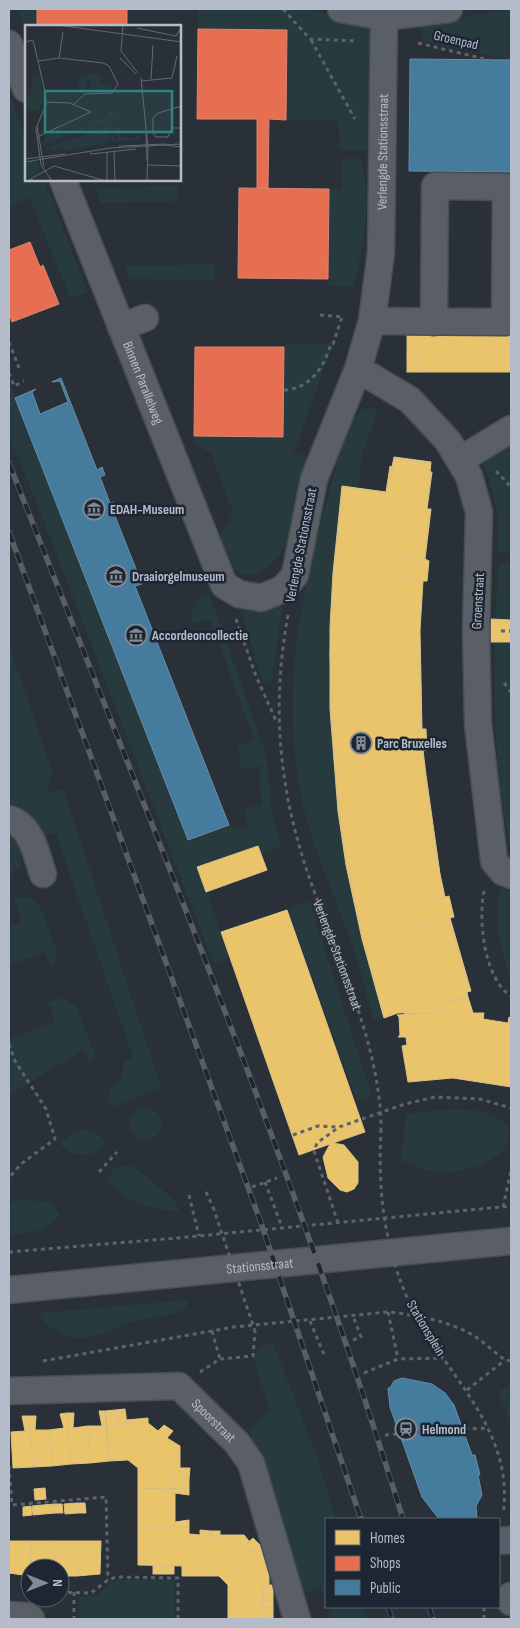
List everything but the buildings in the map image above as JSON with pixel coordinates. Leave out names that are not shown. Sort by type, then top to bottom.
[{"type":"street","points":[[341,9],[384,17],[449,9]]},
{"type":"street","name":"Verlengde Stationsstraat","points":[[295,576],[314,479],[358,369],[372,321],[381,252],[384,17]]},
{"type":"street","points":[[9,44],[25,86]]},
{"type":"street","name":"Binnen Parallelweg","points":[[62,181],[133,322],[224,585]]},
{"type":"street","points":[[372,321],[434,322],[505,322],[506,187],[435,186],[434,322]]},
{"type":"street","name":"Groenstraat","points":[[358,369],[410,400],[448,441],[469,476],[479,512],[476,631],[478,724],[494,861],[502,872],[510,874]]},
{"type":"street","points":[[460,460],[511,429]]},
{"type":"street","points":[[224,585],[239,594],[261,598],[283,588],[295,576]]},
{"type":"street","points":[[9,820],[20,824],[27,832],[43,874]]},
{"type":"street","name":"Stationsstraat","points":[[9,1290],[511,1241]]},
{"type":"street","points":[[9,1390],[179,1386]]},
{"type":"street","name":"Spoorstraat","points":[[179,1386],[237,1443],[251,1463],[297,1619]]},
{"type":"street","points":[[511,1596],[511,1602]]},
{"type":"street","points":[[9,1615],[26,1616],[31,1619]]},
{"type":"path","points":[[310,39],[356,121]]},
{"type":"path","name":"Groenpad","points":[[418,43],[489,60]]},
{"type":"path","points":[[284,390],[295,389],[314,376],[324,362],[331,344],[333,344],[342,317]]},
{"type":"path","points":[[9,342],[19,368]]},
{"type":"path","points":[[9,373],[14,386],[24,381]]},
{"type":"path","name":"Verlengde Stationsstraat","points":[[295,576],[279,681],[278,726],[280,755],[290,808],[305,865],[362,1024],[381,1112]]},
{"type":"path","points":[[224,585],[256,676],[278,726]]},
{"type":"path","points":[[510,874],[484,891],[481,922],[486,947],[496,979],[501,988],[511,995]]},
{"type":"path","points":[[9,1044],[15,1061],[46,1109],[55,1139],[21,1164],[9,1178]]},
{"type":"path","points":[[338,1224],[314,1151],[317,1143],[339,1127],[381,1112],[435,1097],[480,1099],[511,1108]]},
{"type":"path","name":"Stationsplein","points":[[381,1112],[380,1195],[391,1255],[406,1296],[436,1348],[467,1390],[489,1428],[500,1461],[506,1495],[504,1533]]},
{"type":"path","points":[[294,1135],[318,1126],[339,1127]]},
{"type":"path","points":[[99,1172],[117,1152]]},
{"type":"path","points":[[502,1206],[511,1170]]},
{"type":"path","points":[[252,1186],[278,1178]]},
{"type":"path","points":[[265,1182],[282,1227]]},
{"type":"path","points":[[179,1386],[220,1359],[254,1356],[255,1332],[214,1207],[206,1192]]},
{"type":"path","points":[[189,1195],[199,1236]]},
{"type":"path","points":[[9,1252],[282,1227],[338,1224],[511,1206]]},
{"type":"path","points":[[388,1312],[398,1359]]},
{"type":"path","points":[[37,1362],[212,1331],[388,1312],[412,1314],[447,1324],[471,1334],[505,1360],[511,1361]]},
{"type":"path","points":[[353,1316],[361,1337],[353,1340]]},
{"type":"path","points":[[310,1321],[325,1357]]},
{"type":"path","points":[[212,1331],[220,1359]]},
{"type":"path","points":[[364,1373],[398,1359],[443,1358]]},
{"type":"path","points":[[467,1390],[505,1360]]},
{"type":"path","points":[[385,1435],[489,1428]]},
{"type":"path","points":[[9,1466],[12,1505],[106,1497],[108,1580]]},
{"type":"path","points":[[70,1592],[91,1593],[108,1580],[116,1577],[178,1578],[178,1619]]},
{"type":"path","points":[[74,1592],[74,1619]]},
{"type":"green space","points":[[17,9],[37,9],[37,25],[25,25],[25,28]]},
{"type":"green space","points":[[198,9],[309,9],[366,24],[371,29],[374,150],[340,150],[338,121],[286,120],[287,30],[198,29]]},
{"type":"green space","points":[[511,9],[511,60],[423,41],[422,24]]},
{"type":"green space","points":[[9,92],[25,133],[25,181],[44,181],[88,292],[71,299],[29,197],[9,206]]},
{"type":"green space","points":[[341,159],[361,159],[365,175],[366,223],[353,286],[329,286],[329,189],[342,189]]},
{"type":"green space","points":[[178,186],[178,201],[101,203],[96,188]]},
{"type":"green space","points":[[215,264],[215,280],[130,279],[125,266]]},
{"type":"green space","points":[[285,344],[333,344],[294,452],[309,458],[299,508],[288,541],[268,567],[246,575],[235,570],[230,565],[217,541],[233,513],[211,453],[195,444],[194,436],[283,437]]},
{"type":"green space","points":[[9,381],[188,840],[229,825],[249,830],[244,808],[261,806],[260,766],[241,769],[238,746],[254,740],[210,619],[191,623],[192,610],[198,598],[209,593],[266,754],[273,819],[281,847],[261,854],[258,846],[198,868],[230,957],[214,964],[44,521],[9,435]]},
{"type":"green space","points":[[374,408],[378,411],[362,454],[358,489],[342,486],[331,622],[330,689],[333,755],[340,820],[365,952],[384,1018],[373,1019],[361,972],[307,821],[294,743],[293,704],[299,624],[315,546],[344,441],[356,417],[362,409]]},
{"type":"green space","points":[[511,441],[511,552],[498,552],[496,507],[483,464],[491,452]]},
{"type":"green space","points":[[498,564],[511,564],[511,852],[499,780],[496,744],[494,672]]},
{"type":"green space","points":[[283,600],[272,680],[266,684],[262,679],[238,602]]},
{"type":"green space","points":[[9,646],[52,770],[47,793],[63,789],[161,1087],[113,1107],[108,1100],[110,1087],[121,1077],[123,1063],[133,1057],[56,833],[43,836],[30,816],[21,810],[9,807]]},
{"type":"green space","points":[[9,834],[16,841],[20,849],[21,859],[19,868],[9,876]]},
{"type":"green space","points":[[501,887],[511,894],[511,977],[503,956],[498,933],[497,909]]},
{"type":"green space","points":[[26,897],[34,900],[40,906],[57,951],[56,963],[52,970],[45,952],[9,965],[9,926],[22,921],[14,899]]},
{"type":"green space","points":[[309,900],[372,1097],[357,1101],[288,909]]},
{"type":"green space","points":[[63,998],[76,1006],[96,1058],[90,1063],[83,1050],[9,1095],[9,1040],[55,1022],[48,1002]]},
{"type":"green space","points":[[146,1108],[152,1109],[157,1113],[161,1118],[161,1130],[157,1135],[152,1139],[146,1140],[140,1139],[135,1135],[131,1130],[130,1124],[131,1118],[135,1113],[140,1109]]},
{"type":"green space","points":[[442,1110],[480,1111],[497,1117],[511,1130],[502,1153],[480,1166],[454,1172],[427,1171],[401,1161],[406,1114]]},
{"type":"green space","points":[[88,1130],[101,1136],[105,1144],[94,1153],[76,1154],[59,1143],[76,1131]]},
{"type":"green space","points":[[132,1165],[173,1199],[180,1212],[159,1209],[140,1203],[122,1194],[107,1180],[115,1167]]},
{"type":"green space","points":[[32,1200],[53,1204],[60,1216],[49,1225],[30,1233],[9,1233],[9,1204],[14,1201]]},
{"type":"green space","points":[[189,1300],[183,1309],[174,1313],[137,1320],[101,1334],[83,1338],[63,1335],[52,1329],[39,1313]]},
{"type":"green space","points":[[273,1343],[316,1454],[336,1518],[325,1518],[325,1602],[321,1588],[300,1594],[249,1430],[270,1410],[253,1356],[263,1346]]},
{"type":"green space","points":[[511,1385],[511,1422],[498,1392]]},
{"type":"green space","points":[[114,1580],[175,1580],[174,1619],[78,1619],[79,1597],[96,1596]]},
{"type":"green space","points":[[327,1608],[363,1608],[367,1619],[331,1619]]},
{"type":"railway","points":[[9,463],[165,856],[266,1119],[360,1385],[403,1518]]},
{"type":"railway","points":[[9,532],[261,1223],[361,1518]]},
{"type":"railway","points":[[388,1608],[392,1619]]},
{"type":"railway","points":[[429,1608],[433,1619]]},
{"type":"place","name":"EDAH-Museum","points":[[94,509]]},
{"type":"place","name":"Draaiorgelmuseum","points":[[116,576]]},
{"type":"place","name":"Accordeoncollectie","points":[[136,635]]},
{"type":"place","name":"Parc Bruxelles","points":[[361,743]]},
{"type":"place","name":"Helmond","points":[[406,1429]]}]
